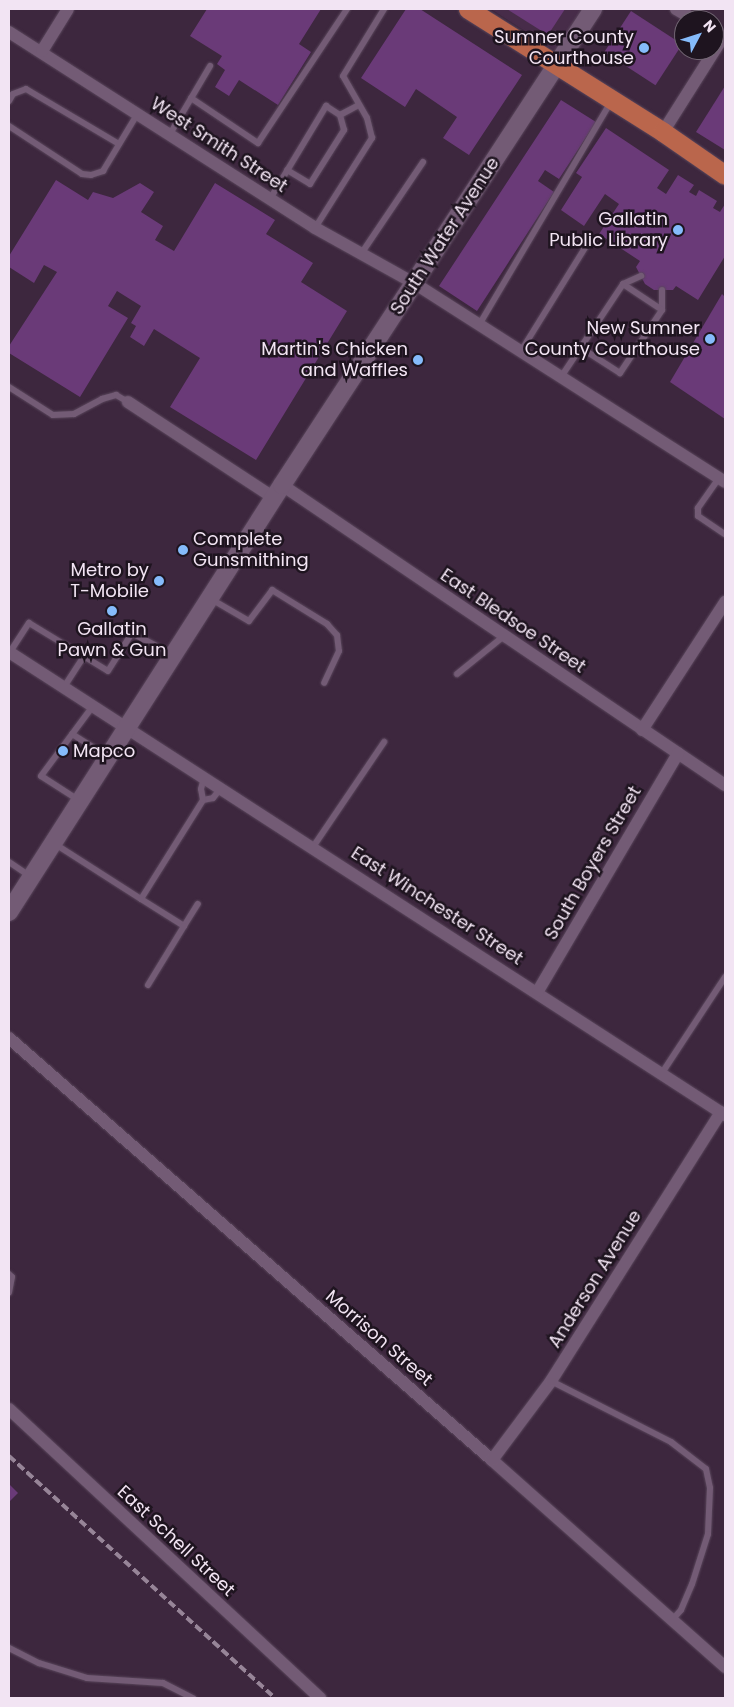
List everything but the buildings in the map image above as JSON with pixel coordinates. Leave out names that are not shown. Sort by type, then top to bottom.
[{"type":"main road","points":[[468,9],[663,132],[725,175]]},
{"type":"main road","name":"South Water Avenue","points":[[9,912],[278,492],[593,9]]},
{"type":"street","points":[[42,51],[68,9]]},
{"type":"street","name":"West Smith Street","points":[[10,34],[42,51],[314,228],[414,283],[722,480]]},
{"type":"street","points":[[663,132],[708,60]]},
{"type":"street","name":"East Bledsoe Street","points":[[128,402],[278,492],[504,636],[725,785]]},
{"type":"street","points":[[642,730],[725,602]]},
{"type":"street","name":"East Winchester Street","points":[[9,652],[538,991],[723,1113]]},
{"type":"street","name":"South Boyers Street","points":[[538,991],[678,753]]},
{"type":"street","name":"Morrison Street","points":[[9,1038],[492,1460],[725,1667]]},
{"type":"street","name":"Anderson Avenue","points":[[492,1460],[551,1381],[723,1113]]},
{"type":"street","name":"East Schell Street","points":[[9,1409],[320,1698]]},
{"type":"lane","points":[[191,98],[258,142],[347,9]]},
{"type":"lane","points":[[314,228],[372,138],[367,118],[343,76],[384,9]]},
{"type":"lane","points":[[170,134],[210,66]]},
{"type":"lane","points":[[9,101],[13,94],[26,89],[119,144]]},
{"type":"lane","points":[[479,325],[613,100]]},
{"type":"lane","points":[[340,115],[359,105]]},
{"type":"lane","points":[[270,199],[287,170],[326,106],[340,115],[344,130],[310,184],[287,170]]},
{"type":"lane","points":[[9,126],[82,174],[90,176],[103,171],[138,113]]},
{"type":"lane","points":[[362,254],[423,162]]},
{"type":"lane","points":[[521,351],[590,238]]},
{"type":"lane","points":[[562,377],[622,284],[641,276]]},
{"type":"lane","points":[[622,284],[662,310]]},
{"type":"lane","points":[[581,348],[620,373],[662,310],[662,290]]},
{"type":"lane","points":[[9,387],[53,415],[74,414],[102,399],[116,395],[128,402]]},
{"type":"lane","points":[[722,480],[698,508],[698,516],[725,534]]},
{"type":"lane","points":[[210,598],[250,621],[272,590],[327,624],[337,636],[339,651],[324,683]]},
{"type":"lane","points":[[9,652],[29,623],[108,671],[132,634],[174,656]]},
{"type":"lane","points":[[457,674],[504,636]]},
{"type":"lane","points":[[64,687],[84,656]]},
{"type":"lane","points":[[81,801],[41,776],[93,706]]},
{"type":"lane","points":[[72,734],[109,758]]},
{"type":"lane","points":[[314,847],[384,742]]},
{"type":"lane","points":[[142,899],[203,800],[201,789],[204,777]]},
{"type":"lane","points":[[203,800],[213,798],[221,788]]},
{"type":"lane","points":[[53,843],[184,926]]},
{"type":"lane","points":[[9,862],[31,877]]},
{"type":"lane","points":[[148,985],[198,904]]},
{"type":"lane","points":[[662,1073],[725,977]]},
{"type":"lane","points":[[9,1274],[12,1278],[9,1293]]},
{"type":"lane","points":[[551,1381],[671,1442],[706,1469],[710,1488],[708,1534],[692,1584],[681,1610],[672,1620]]},
{"type":"lane","points":[[9,1648],[39,1663],[87,1678],[164,1683],[193,1698]]},
{"type":"shaded area","points":[[491,9],[584,9],[556,51]]},
{"type":"railway","points":[[9,1456],[275,1698]]},
{"type":"place","name":"Sumner County Courthouse","points":[[644,48]]},
{"type":"place","name":"Gallatin Public Library","points":[[678,230]]},
{"type":"place","name":"New Sumner County Courthouse","points":[[710,339]]},
{"type":"place","name":"Martin's Chicken and Waffles","points":[[418,360]]},
{"type":"place","name":"Complete Gunsmithing","points":[[183,550]]},
{"type":"place","name":"Metro by T-Mobile","points":[[159,581]]},
{"type":"place","name":"Gallatin Pawn & Gun","points":[[112,611]]},
{"type":"place","name":"Mapco","points":[[63,751]]}]
